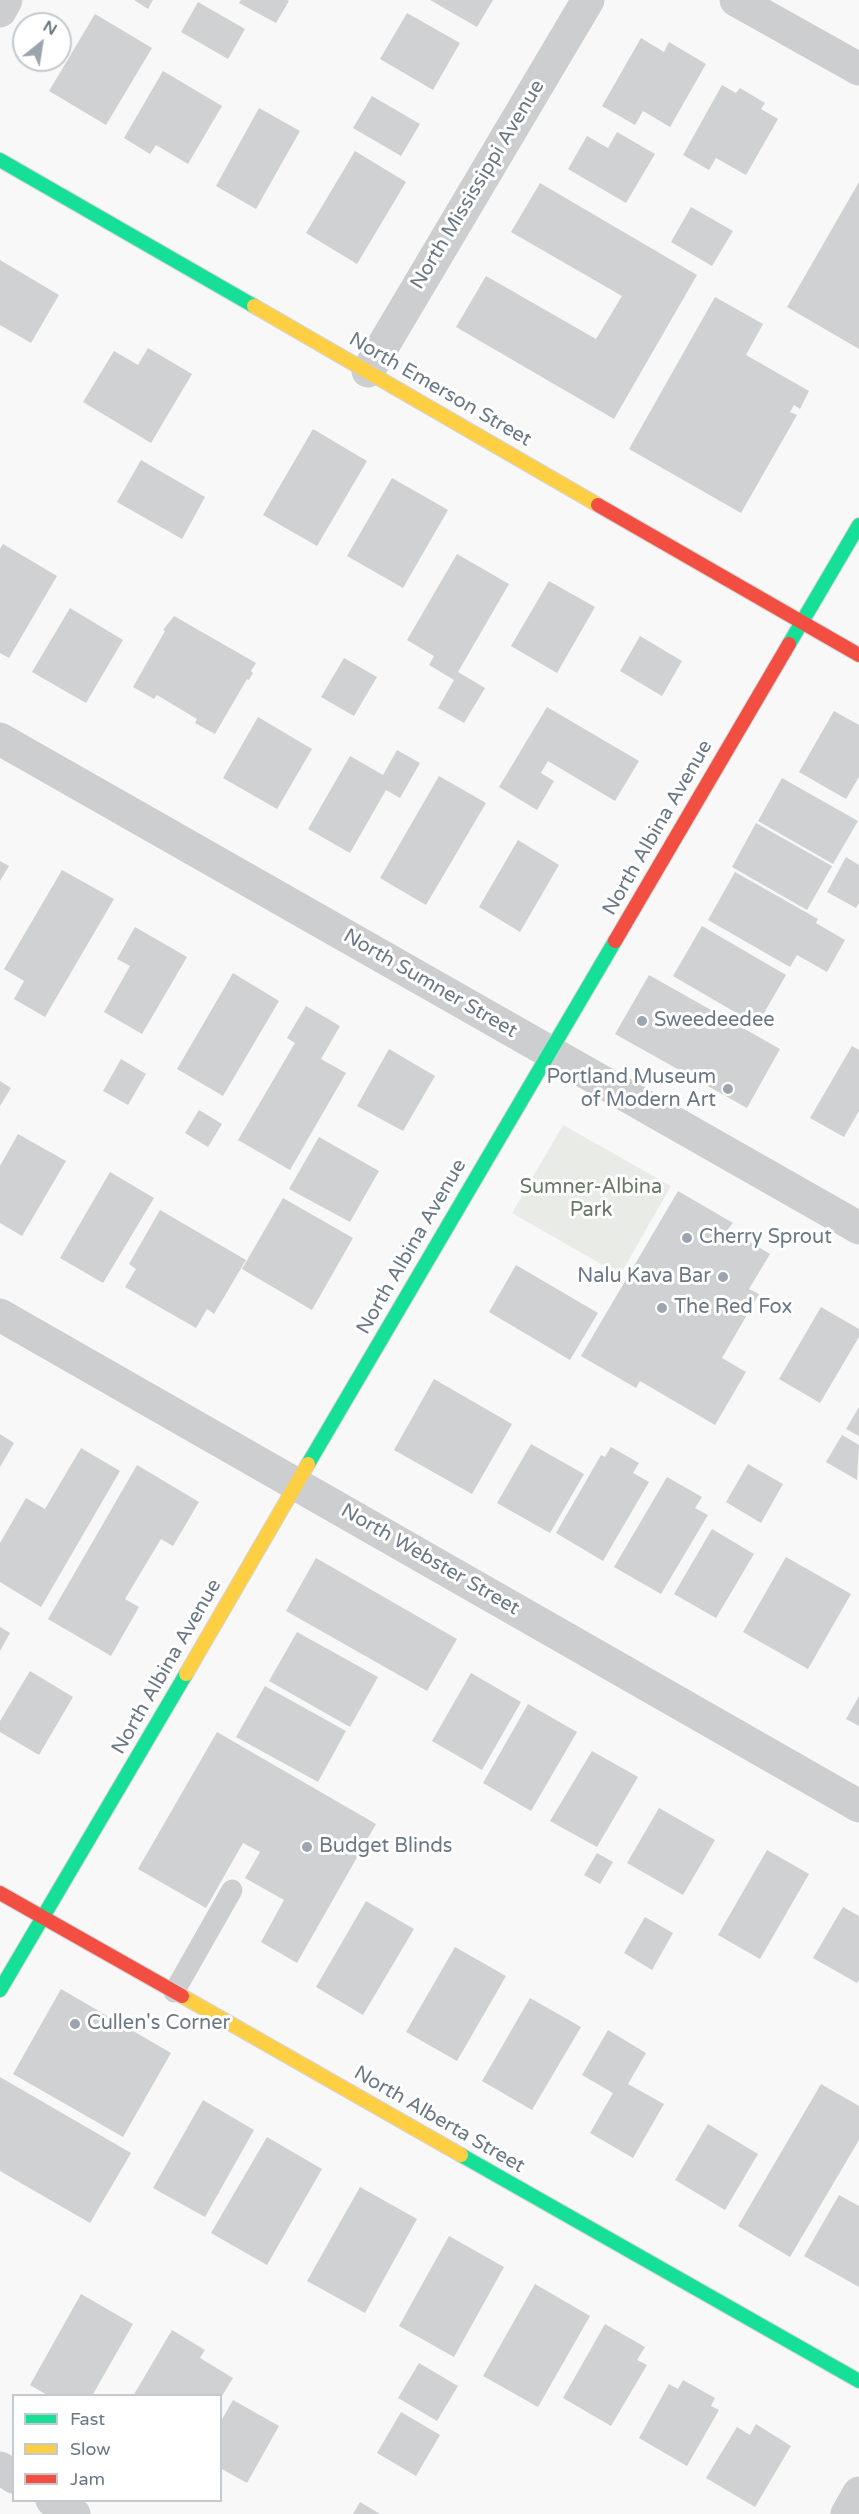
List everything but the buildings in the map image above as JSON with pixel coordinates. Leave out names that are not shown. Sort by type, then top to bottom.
[{"type":"street","points":[[0,11],[6,0]]},
{"type":"street","name":"North Mississippi Avenue","points":[[368,370],[588,0]]},
{"type":"street","points":[[736,0],[859,69]]},
{"type":"street","name":"North Emerson Street","points":[[0,160],[859,655]]},
{"type":"street","name":"North Albina Avenue","points":[[0,1990],[859,525]]},
{"type":"street","name":"North Sumner Street","points":[[0,739],[859,1228]]},
{"type":"street","name":"North Webster Street","points":[[0,1315],[859,1806]]},
{"type":"street","name":"North Alberta Street","points":[[0,1893],[859,2381]]},
{"type":"street","points":[[847,2514],[859,2493]]},
{"type":"street","points":[[55,2502],[74,2514]]},
{"type":"lane","points":[[174,1992],[232,1890]]},
{"type":"green space","name":"Sumner-Albina Park","points":[[563,1125],[671,1186],[620,1275],[512,1213]]},
{"type":"traffic: fast","points":[[0,160],[254,306]]},
{"type":"traffic: fast","points":[[789,644],[859,525]]},
{"type":"traffic: fast","points":[[308,1464],[615,941]]},
{"type":"traffic: fast","points":[[0,1990],[186,1674]]},
{"type":"traffic: fast","points":[[461,2155],[859,2381]]},
{"type":"traffic: slow","points":[[254,306],[598,505]]},
{"type":"traffic: slow","points":[[186,1674],[308,1464]]},
{"type":"traffic: slow","points":[[182,1996],[461,2155]]},
{"type":"traffic: jam","points":[[598,505],[859,655]]},
{"type":"traffic: jam","points":[[615,941],[789,644]]},
{"type":"traffic: jam","points":[[0,1893],[182,1996]]},
{"type":"place","name":"Sweedeedee","points":[[642,1021]]},
{"type":"place","name":"Portland Museum of Modern Art","points":[[728,1089]]},
{"type":"place","name":"Cherry Sprout","points":[[687,1238]]},
{"type":"place","name":"Nalu Kava Bar","points":[[723,1277]]},
{"type":"place","name":"The Red Fox","points":[[662,1308]]},
{"type":"place","name":"Budget Blinds","points":[[307,1847]]},
{"type":"place","name":"Cullen's Corner","points":[[75,2024]]}]
